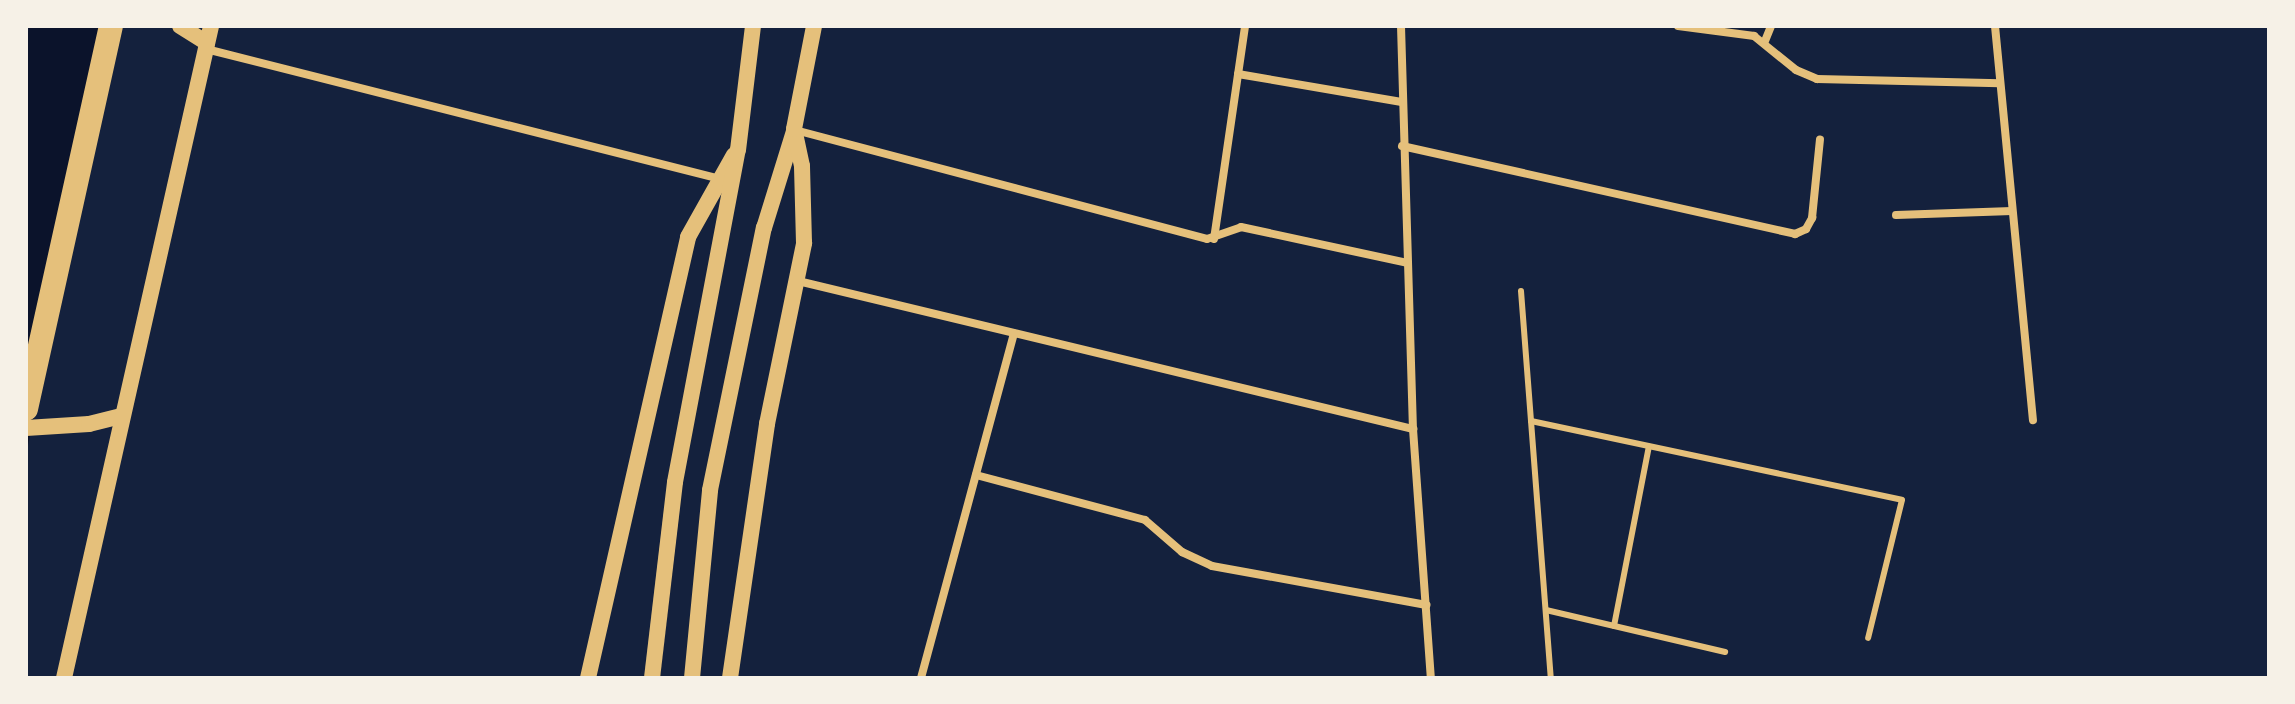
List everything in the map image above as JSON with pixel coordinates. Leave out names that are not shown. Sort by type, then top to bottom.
[{"type":"highway","points":[[26,409],[111,26]]},
{"type":"main road","points":[[180,26],[206,46]]},
{"type":"main road","points":[[64,678],[120,416],[211,26]]},
{"type":"main road","points":[[652,678],[675,482],[738,150],[753,26]]},
{"type":"main road","points":[[692,678],[710,490],[764,228],[794,129],[814,26]]},
{"type":"main road","points":[[730,678],[767,424],[798,281],[804,204],[794,129]]},
{"type":"main road","points":[[588,678],[617,567],[688,237],[717,178],[738,150]]},
{"type":"main road","points":[[26,428],[89,424],[120,416]]},
{"type":"street","points":[[1214,239],[1245,26]]},
{"type":"street","points":[[1401,26],[1402,146],[1413,429],[1431,678]]},
{"type":"street","points":[[1678,26],[1730,30],[1765,41],[1796,70],[1817,79],[2000,83]]},
{"type":"street","points":[[1765,41],[1771,26]]},
{"type":"street","points":[[1995,26],[2033,420]]},
{"type":"street","points":[[206,46],[717,178]]},
{"type":"street","points":[[1238,74],[1402,102]]},
{"type":"street","points":[[794,129],[1214,239],[1241,227],[1407,263]]},
{"type":"street","points":[[1402,146],[1795,234],[1806,229],[1812,218],[1820,139]]},
{"type":"street","points":[[1896,215],[2012,211]]},
{"type":"street","points":[[798,281],[1413,429]]},
{"type":"street","points":[[921,678],[1014,333]]},
{"type":"street","points":[[976,475],[1145,520],[1182,552],[1212,566],[1426,605]]},
{"type":"lane","points":[[1521,291],[1551,678]]},
{"type":"lane","points":[[1531,421],[1902,500],[1868,638]]},
{"type":"lane","points":[[1614,626],[1649,446]]},
{"type":"lane","points":[[1546,610],[1725,652]]},
{"type":"water","points":[[29,26],[117,26],[26,455],[26,44]]}]
